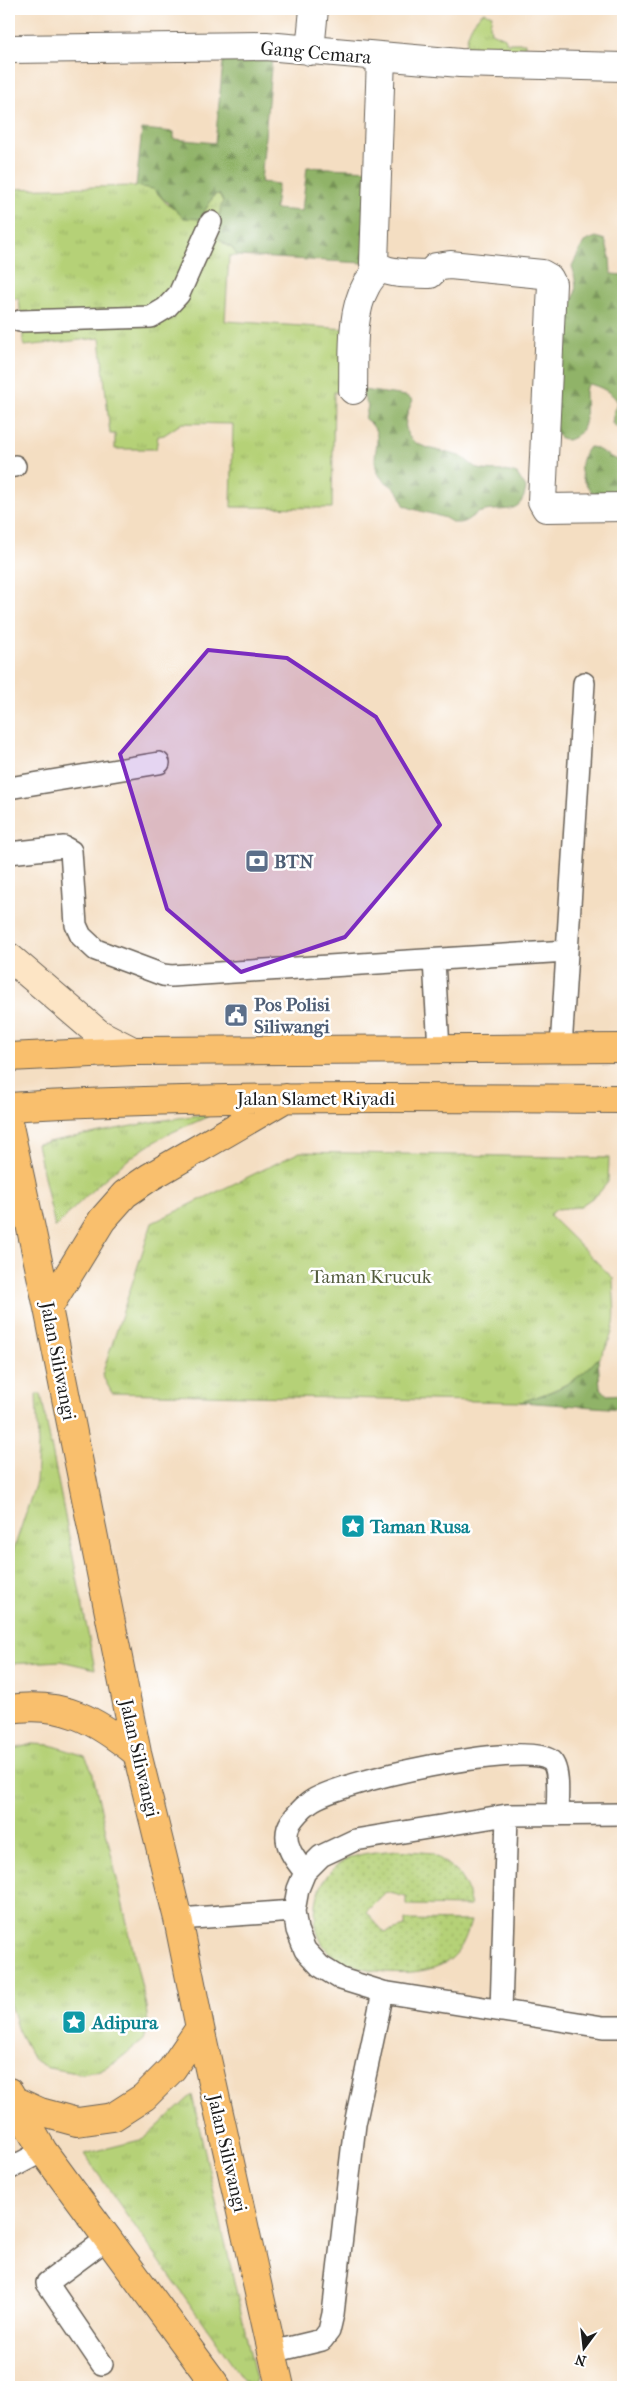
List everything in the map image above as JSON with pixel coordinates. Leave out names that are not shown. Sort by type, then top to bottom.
[{"type":"highway","points":[[9,1057],[133,1051],[623,1048]]},
{"type":"highway","points":[[48,1308],[102,1220],[126,1194],[150,1177],[288,1097]]},
{"type":"highway","name":"Jalan Slamet Riyadi","points":[[9,1107],[122,1101],[288,1097],[623,1099]]},
{"type":"highway","name":"Jalan Siliwangi","points":[[9,1126],[48,1308],[137,1753],[178,1919],[200,2028],[280,2387]]},
{"type":"highway","points":[[9,1708],[32,1705],[60,1709],[88,1719],[113,1734],[137,1753]]},
{"type":"highway","points":[[12,2096],[40,2112],[77,2122],[113,2117],[144,2097],[172,2069],[200,2028]]},
{"type":"highway","points":[[12,2096],[43,2151],[217,2387]]},
{"type":"main road","points":[[9,958],[98,1033],[133,1051]]},
{"type":"street","points":[[310,51],[314,9]]},
{"type":"street","name":"Gang Cemara","points":[[9,49],[266,46],[460,63],[623,67]]},
{"type":"street","points":[[382,57],[374,261],[380,268],[403,273],[430,274],[436,267],[450,265],[542,274],[549,278],[552,284],[542,501],[546,508],[623,508]]},
{"type":"street","points":[[353,390],[354,332],[365,287],[380,268]]},
{"type":"lane","points":[[20,321],[151,316],[166,308],[179,294],[211,222]]},
{"type":"lane","points":[[561,1048],[584,683]]},
{"type":"lane","points":[[10,783],[159,762]]},
{"type":"lane","points":[[9,853],[64,847],[70,851],[76,925],[81,936],[96,950],[162,975],[567,951]]},
{"type":"lane","points":[[434,960],[439,1049]]},
{"type":"lane","points":[[305,1872],[288,1847],[288,1833],[291,1822],[310,1802],[356,1784],[418,1768],[485,1756],[541,1756],[551,1760],[556,1770],[557,1815]]},
{"type":"lane","points":[[623,1814],[507,1815],[356,1840],[321,1856],[305,1872],[298,1890],[294,1911],[297,1930],[305,1950],[320,1966],[341,1979],[383,1992],[603,2027],[623,2028]]},
{"type":"lane","points":[[502,2010],[507,1815]]},
{"type":"lane","points":[[178,1919],[294,1911]]},
{"type":"lane","points":[[272,2352],[322,2340],[329,2331],[338,2273],[355,2124],[383,1992]]},
{"type":"lane","points":[[9,2169],[43,2151]]},
{"type":"lane","points":[[102,2364],[46,2283],[50,2278],[108,2238]]},
{"type":"highlighted area","points":[[208,650],[287,658],[376,717],[440,825],[345,937],[241,972],[167,909],[120,754]]},
{"type":"green space","points":[[484,12],[492,15],[491,32],[505,38],[507,43],[525,43],[524,56],[466,55],[469,31]]},
{"type":"green space","points":[[224,52],[272,56],[261,182],[278,184],[275,209],[302,211],[307,167],[371,170],[364,263],[238,256],[232,248],[216,237],[215,229],[223,201],[219,194],[214,195],[200,219],[184,218],[153,189],[136,186],[142,129],[174,132],[174,139],[215,143]]},
{"type":"green space","points":[[136,186],[153,188],[167,204],[200,219],[214,195],[219,194],[223,201],[220,214],[223,243],[232,248],[238,256],[229,256],[225,321],[348,329],[346,392],[334,392],[332,508],[231,507],[233,424],[182,423],[164,435],[158,436],[156,449],[115,449],[115,434],[110,434],[100,338],[24,346],[19,299],[9,299],[9,189]]},
{"type":"green space","points":[[596,237],[605,240],[610,257],[611,274],[623,275],[623,432],[612,423],[614,410],[618,403],[616,399],[606,390],[589,384],[585,392],[585,420],[583,427],[580,433],[567,440],[559,437],[553,430],[556,315],[564,310],[573,300],[576,288],[572,266],[584,242]]},
{"type":"green space","points":[[363,390],[406,396],[413,400],[407,415],[406,427],[408,436],[415,442],[462,457],[479,469],[517,474],[526,488],[520,504],[510,509],[481,512],[460,523],[405,506],[399,494],[378,473],[375,458],[376,431],[365,419],[368,406],[362,394]]},
{"type":"green space","points":[[589,447],[597,449],[612,458],[620,460],[623,456],[623,492],[594,495],[589,489],[585,483],[581,466]]},
{"type":"green space","points":[[206,1114],[207,1117],[166,1135],[132,1157],[92,1191],[55,1228],[37,1144]]},
{"type":"green space","name":"Taman Krucuk","points":[[300,1152],[609,1158],[608,1182],[598,1194],[579,1207],[557,1209],[549,1215],[613,1278],[614,1324],[609,1341],[601,1355],[580,1376],[552,1391],[521,1402],[112,1393],[102,1375],[152,1223]]},
{"type":"green space","points":[[598,1358],[600,1387],[607,1395],[623,1394],[623,1409],[521,1402],[572,1381]]},
{"type":"green space","points":[[36,1394],[41,1394],[95,1669],[61,1661],[9,1664],[9,1564],[36,1482],[38,1445]]},
{"type":"green space","points":[[33,1744],[51,1745],[85,1756],[92,1770],[146,2006],[148,2024],[143,2040],[117,2061],[100,2070],[83,2074],[48,2068],[34,2060],[17,2028],[9,2001],[9,1750]]},
{"type":"green space","points":[[397,1850],[433,1853],[457,1872],[466,1886],[471,1906],[406,1905],[406,1897],[386,1892],[366,1912],[385,1933],[405,1927],[405,1920],[471,1921],[464,1941],[452,1958],[441,1965],[427,1970],[394,1972],[361,1968],[335,1957],[325,1947],[318,1935],[315,1921],[319,1892],[325,1879],[334,1868],[351,1857]]},
{"type":"green space","points":[[192,2095],[256,2379],[253,2386],[244,2381],[84,2154],[144,2139]]},
{"type":"place","name":"BTN","points":[[257,861]]},
{"type":"place","name":"Pos Polisi Siliwangi","points":[[236,1015]]},
{"type":"place","name":"Taman Rusa","points":[[353,1526]]},
{"type":"place","name":"Adipura","points":[[74,2022]]}]
